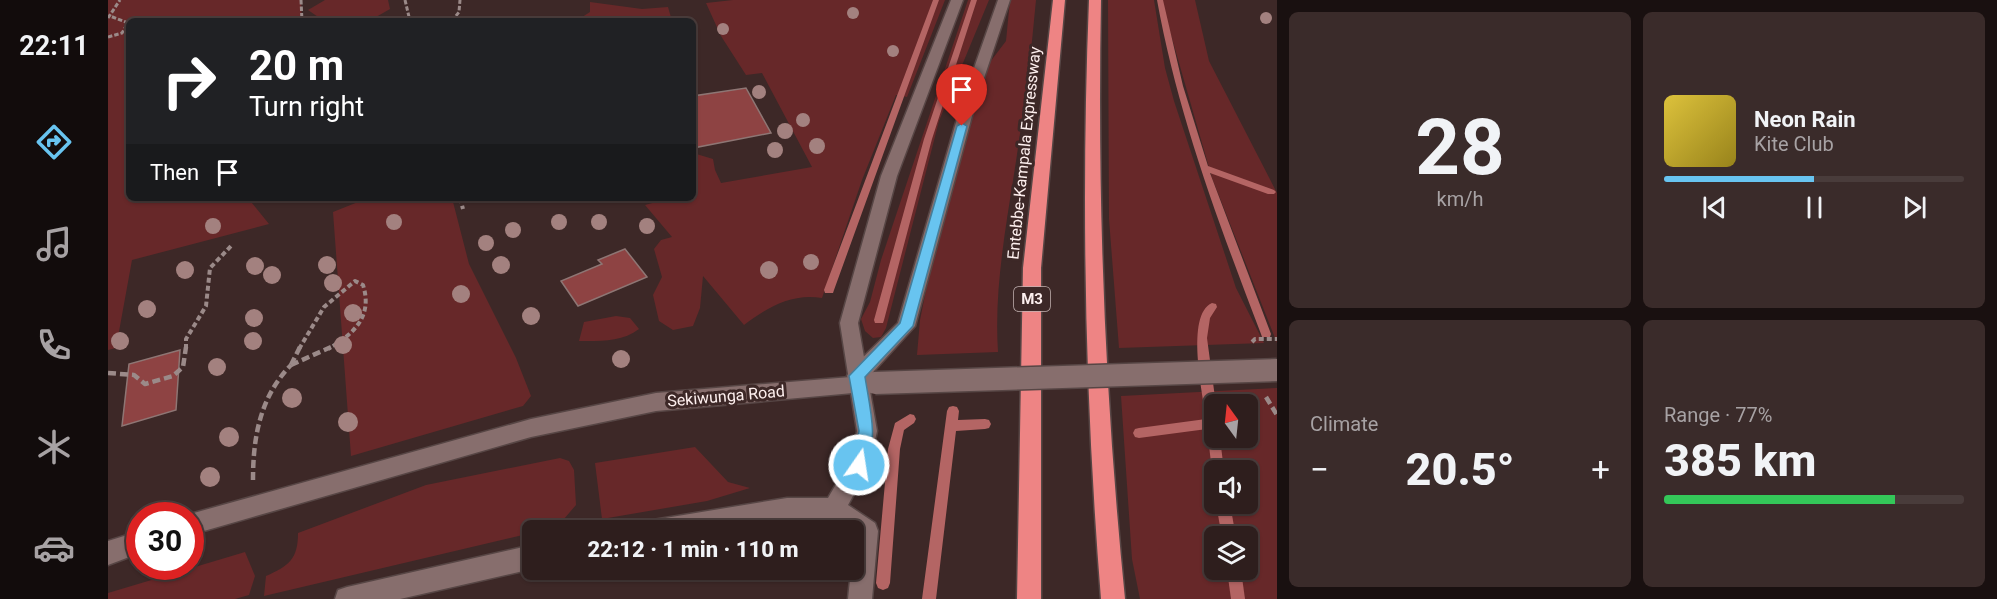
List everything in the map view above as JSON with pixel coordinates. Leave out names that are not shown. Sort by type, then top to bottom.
[{"type":"highway","name":"Entebbe-Kampala Expressway","points":[[1029,599],[1032,268],[1059,0]]},
{"type":"highway","points":[[1095,0],[1091,107],[1100,470],[1113,599]]},
{"type":"street","points":[[834,508],[859,465],[867,431],[863,381],[849,323],[889,176],[957,0]]},
{"type":"street","points":[[863,381],[906,326],[968,105],[1004,0]]},
{"type":"street","name":"Sekiwunga Road","points":[[204,520],[531,428],[644,404],[863,381],[1277,370]]},
{"type":"street","points":[[717,520],[787,508],[834,508],[867,531],[860,599]]},
{"type":"street","points":[[108,553],[126,547]]},
{"type":"street","points":[[347,599],[522,559]]},
{"type":"path","points":[[120,0],[109,17],[126,22]]},
{"type":"path","points":[[302,0],[302,18]]},
{"type":"path","points":[[405,0],[409,18]]},
{"type":"path","points":[[454,18],[459,12],[460,0]]},
{"type":"path","points":[[108,37],[122,33],[126,26]]},
{"type":"path","points":[[461,201],[463,209]]},
{"type":"path","points":[[108,373],[134,375],[145,384],[180,372],[188,361],[186,339],[205,315],[210,294],[210,268],[232,245]]},
{"type":"path","points":[[254,504],[252,453],[267,395],[291,365],[319,312],[342,288],[355,281],[363,285],[370,299],[368,312],[351,333],[324,351],[291,365]]},
{"type":"shaded area","points":[[108,0],[301,0],[302,18],[126,18],[126,201],[250,201],[269,224],[132,260],[116,348],[108,350]]},
{"type":"shaded area","points":[[325,0],[388,0],[390,9],[374,18],[320,18],[308,10]]},
{"type":"shaded area","points":[[733,0],[945,0],[907,97],[896,95],[862,180],[822,298],[801,298],[781,303],[762,312],[744,325],[703,276],[700,308],[693,326],[673,330],[659,321],[653,295],[662,277],[654,249],[661,240],[672,237],[645,205],[660,201],[696,201],[696,154],[713,159],[721,183],[812,167],[762,73],[746,75],[721,36],[706,3]]},
{"type":"shaded area","points":[[968,0],[989,0],[939,121],[886,328],[881,337],[873,338],[865,331],[861,319],[870,302],[881,260]]},
{"type":"shaded area","points":[[1010,0],[1036,0],[1032,44],[1001,262],[998,352],[917,355],[920,320],[935,245],[987,66],[1006,41]]},
{"type":"shaded area","points":[[1108,0],[1154,0],[1165,68],[1174,101],[1236,288],[1264,343],[1119,348],[1109,219]]},
{"type":"shaded area","points":[[1161,0],[1195,0],[1209,61],[1277,193],[1277,343],[1212,178]]},
{"type":"shaded area","points":[[590,2],[642,9],[668,7],[671,18],[581,18],[590,12]]},
{"type":"shaded area","points":[[360,201],[453,201],[469,264],[516,358],[531,396],[523,406],[351,456],[333,212]]},
{"type":"shaded area","points":[[616,316],[630,318],[639,329],[618,339],[579,341],[584,322]]},
{"type":"shaded area","points":[[1277,388],[1277,599],[1140,599],[1132,559],[1121,396]]},
{"type":"shaded area","points":[[695,447],[728,482],[750,488],[707,501],[602,519],[595,463]]},
{"type":"shaded area","points":[[560,458],[569,461],[574,470],[576,505],[563,520],[522,520],[522,535],[264,596],[266,576],[281,569],[291,560],[298,542],[298,533],[426,485]]},
{"type":"shaded area","points":[[245,552],[255,576],[249,595],[235,599],[108,599],[108,593],[151,580],[204,580],[204,564]]},
{"type":"building","points":[[746,88],[771,133],[696,147],[696,96]]},
{"type":"building","points":[[625,249],[647,277],[578,306],[561,281],[602,264],[598,260]]},
{"type":"building","points":[[180,350],[176,410],[122,426],[129,364]]},
{"type":"waterway","points":[[829,290],[936,0]]},
{"type":"waterway","points":[[879,320],[928,139],[974,0]]},
{"type":"waterway","points":[[1160,0],[1168,43],[1191,128],[1219,211],[1266,334]]},
{"type":"waterway","points":[[1205,168],[1271,192]]},
{"type":"waterway","points":[[1212,307],[1205,317],[1202,338],[1217,460]]},
{"type":"waterway","points":[[951,426],[953,411]]},
{"type":"waterway","points":[[883,583],[894,449],[899,427],[910,419]]},
{"type":"waterway","points":[[951,426],[985,424]]},
{"type":"waterway","points":[[1139,433],[1204,424]]},
{"type":"waterway","points":[[929,599],[951,426]]},
{"type":"waterway","points":[[1225,514],[1227,526]]},
{"type":"waterway","points":[[1235,580],[1238,599]]},
{"type":"route","points":[[859,465],[867,431],[857,376],[906,326],[962,126]]}]
